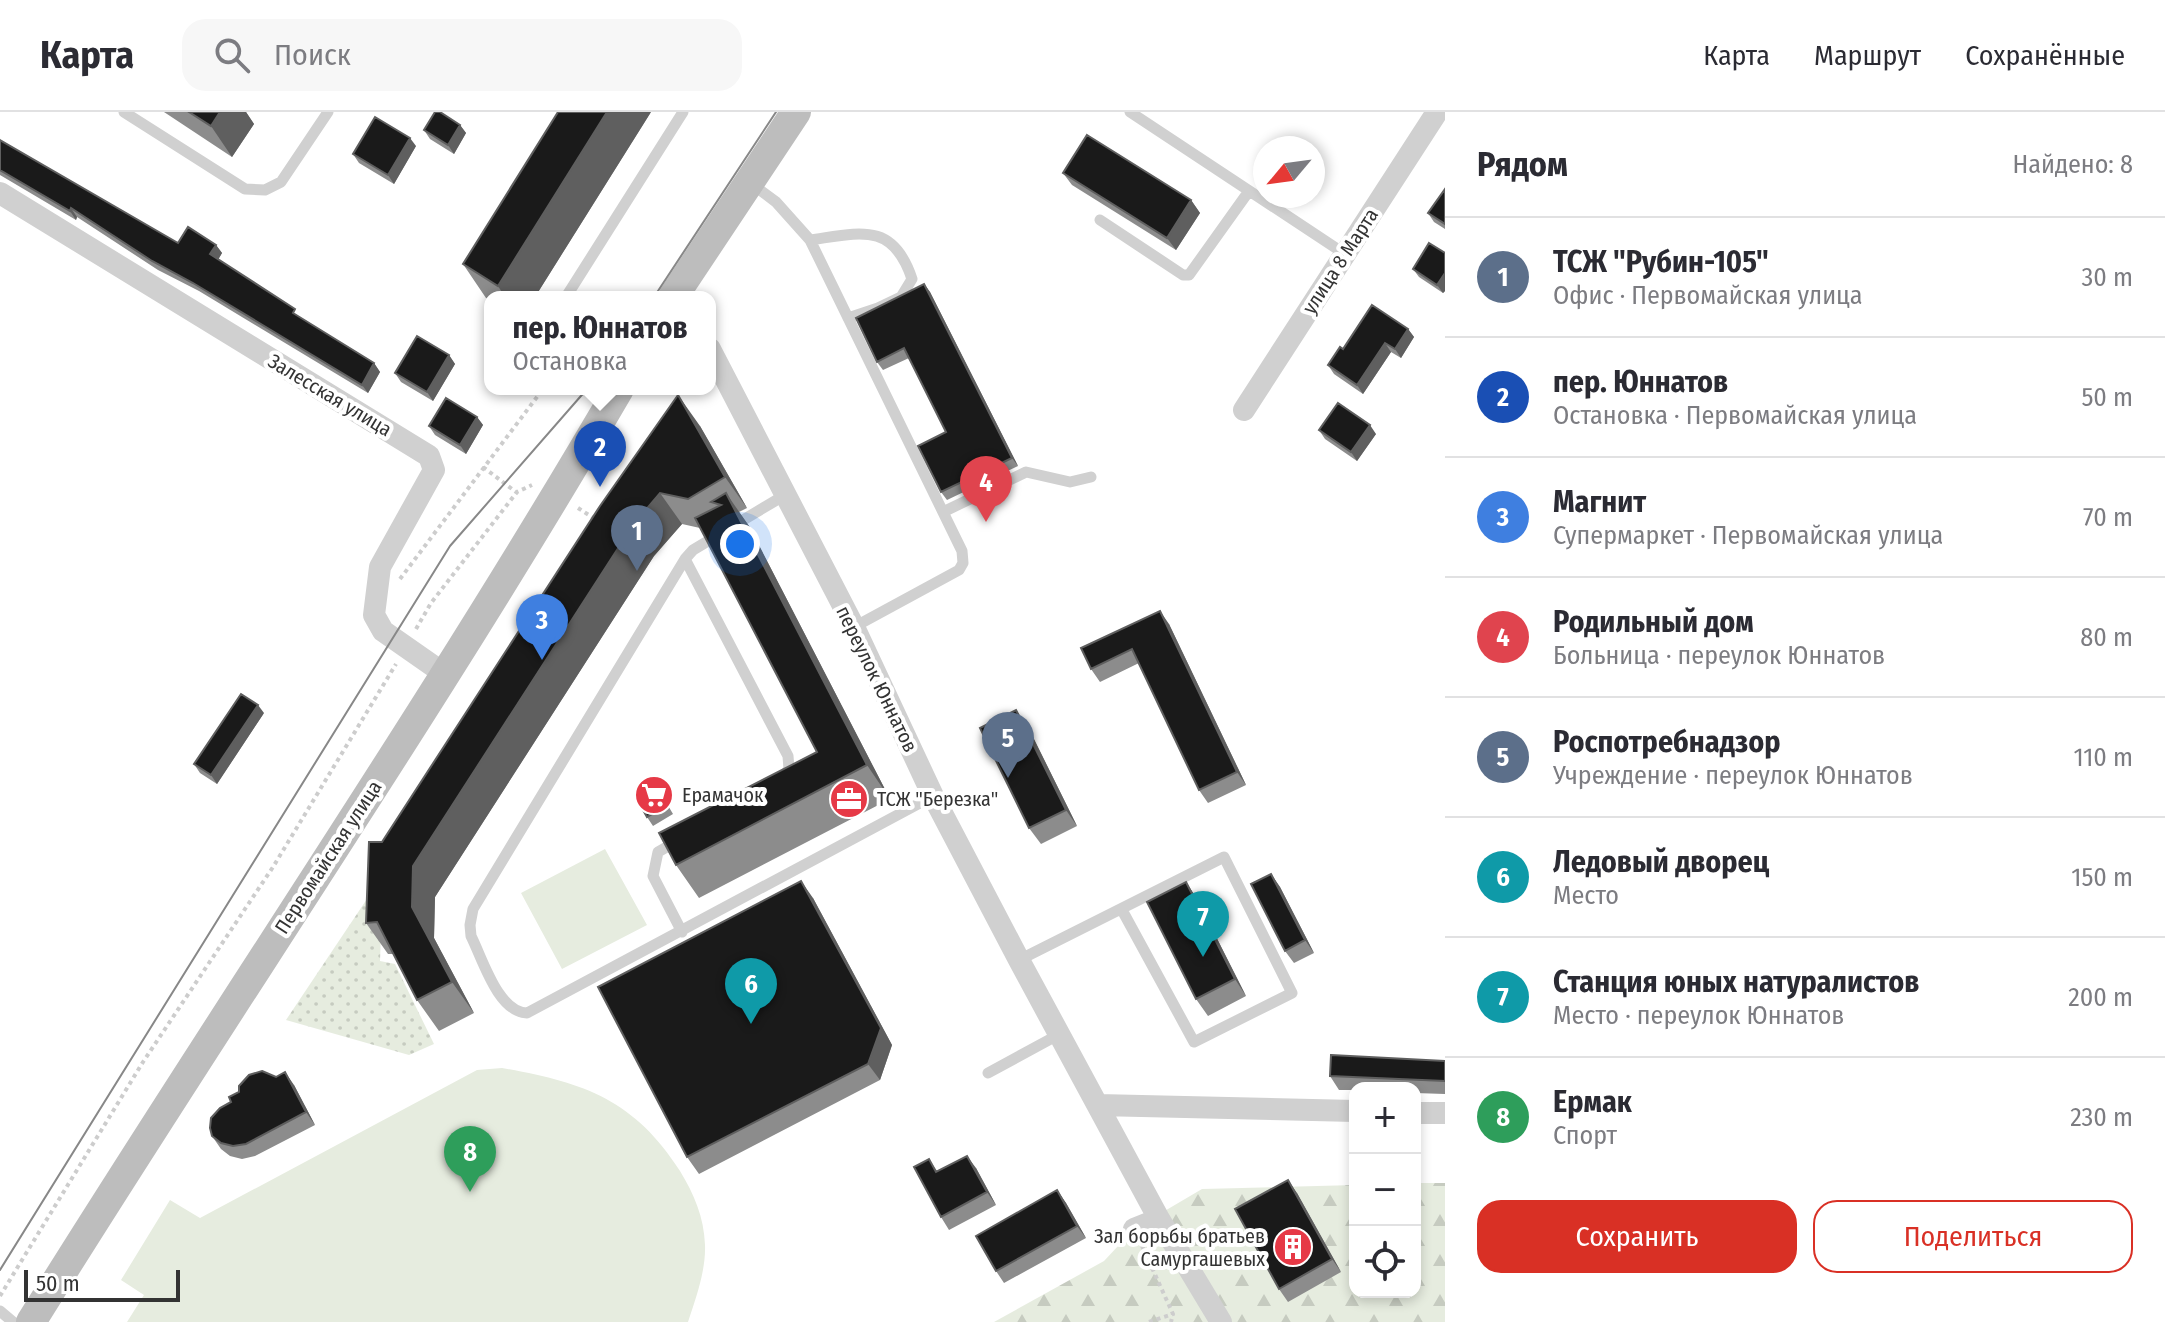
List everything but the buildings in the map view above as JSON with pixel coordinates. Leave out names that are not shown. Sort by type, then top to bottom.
[{"type":"main road","points":[[677,291],[796,112]]},
{"type":"main road","name":"Первомайская улица","points":[[31,1322],[149,1133],[446,675],[615,395]]},
{"type":"street","name":"улица 8 Марта","points":[[1244,410],[1437,112]]},
{"type":"street","name":"Залесская улица","points":[[0,193],[429,456],[434,470],[380,567],[374,615]]},
{"type":"street","name":"переулок Юннатов","points":[[716,361],[854,627],[933,796],[1058,1035],[1159,1219],[1221,1322]]},
{"type":"street","points":[[374,615],[383,631],[446,675]]},
{"type":"street","points":[[1098,1105],[1349,1111]]},
{"type":"street","points":[[1421,1113],[1445,1113]]},
{"type":"street","points":[[1134,1229],[1159,1219]]},
{"type":"lane","points":[[124,112],[245,189],[265,190],[281,182],[328,112]]},
{"type":"lane","points":[[570,291],[683,112]]},
{"type":"lane","points":[[1130,112],[1345,254]]},
{"type":"lane","points":[[750,183],[776,202],[810,240],[962,551],[963,563],[959,570],[854,627]]},
{"type":"lane","points":[[1100,220],[1183,275],[1189,275],[1249,191]]},
{"type":"lane","points":[[810,240],[867,232],[890,243],[906,260],[912,279],[901,297],[848,318]]},
{"type":"lane","points":[[943,512],[1026,472],[1070,482],[1091,477]]},
{"type":"lane","points":[[785,495],[693,550],[685,559],[473,909],[471,936],[502,1001],[516,1012],[527,1013],[933,796]]},
{"type":"lane","points":[[685,559],[788,756],[789,769],[785,776],[772,784]]},
{"type":"lane","points":[[682,932],[653,876],[654,866],[658,852],[696,829]]},
{"type":"lane","points":[[1019,960],[1224,857],[1292,993],[1194,1042],[1122,910]]},
{"type":"lane","points":[[988,1073],[1058,1035]]},
{"type":"lane","points":[[0,1311],[13,1322]]},
{"type":"path","points":[[374,615],[538,395]]},
{"type":"path","points":[[483,467],[517,492]]},
{"type":"path","points":[[0,1296],[143,1062],[273,867],[431,603],[517,492],[535,483],[595,519]]},
{"type":"path","points":[[1134,1229],[1173,1314],[1171,1322]]},
{"type":"path","points":[[1149,1322],[1173,1314]]},
{"type":"green space","points":[[605,849],[647,925],[562,969],[521,893]]},
{"type":"green space","points":[[383,875],[380,961],[395,964],[434,1044],[409,1055],[286,1020]]},
{"type":"green space","points":[[502,1068],[557,1080],[604,1098],[625,1110],[662,1146],[690,1188],[704,1235],[702,1274],[688,1322],[127,1322],[144,1295],[121,1280],[170,1200],[200,1218],[477,1070]]},
{"type":"green space","points":[[1421,1183],[1445,1183],[1445,1322],[994,1322],[1104,1261],[1134,1229],[1202,1189],[1349,1185],[1349,1298],[1421,1298]]},
{"type":"tram line","points":[[658,291],[776,112]]},
{"type":"tram line","points":[[0,1270],[450,546],[582,395]]},
{"type":"place","name":"пер. Юннатов","points":[[600,487]]},
{"type":"place","name":"Родильный дом","points":[[986,522]]},
{"type":"place","name":"ТСЖ \"Рубин-105\"","points":[[637,571]]},
{"type":"place","name":"Магнит","points":[[542,660]]},
{"type":"place","name":"Роспотребнадзор","points":[[1008,778]]},
{"type":"place","name":"Ерамачок","points":[[654,795]]},
{"type":"place","name":"ТСЖ \"Березка\"","points":[[849,799]]},
{"type":"place","name":"Станция юных натуралистов","points":[[1203,957]]},
{"type":"place","name":"Ледовый дворец","points":[[751,1024]]},
{"type":"place","name":"Ермак","points":[[470,1192]]},
{"type":"place","name":"Зал борьбы братьев Самургашевых","points":[[1293,1247]]}]
